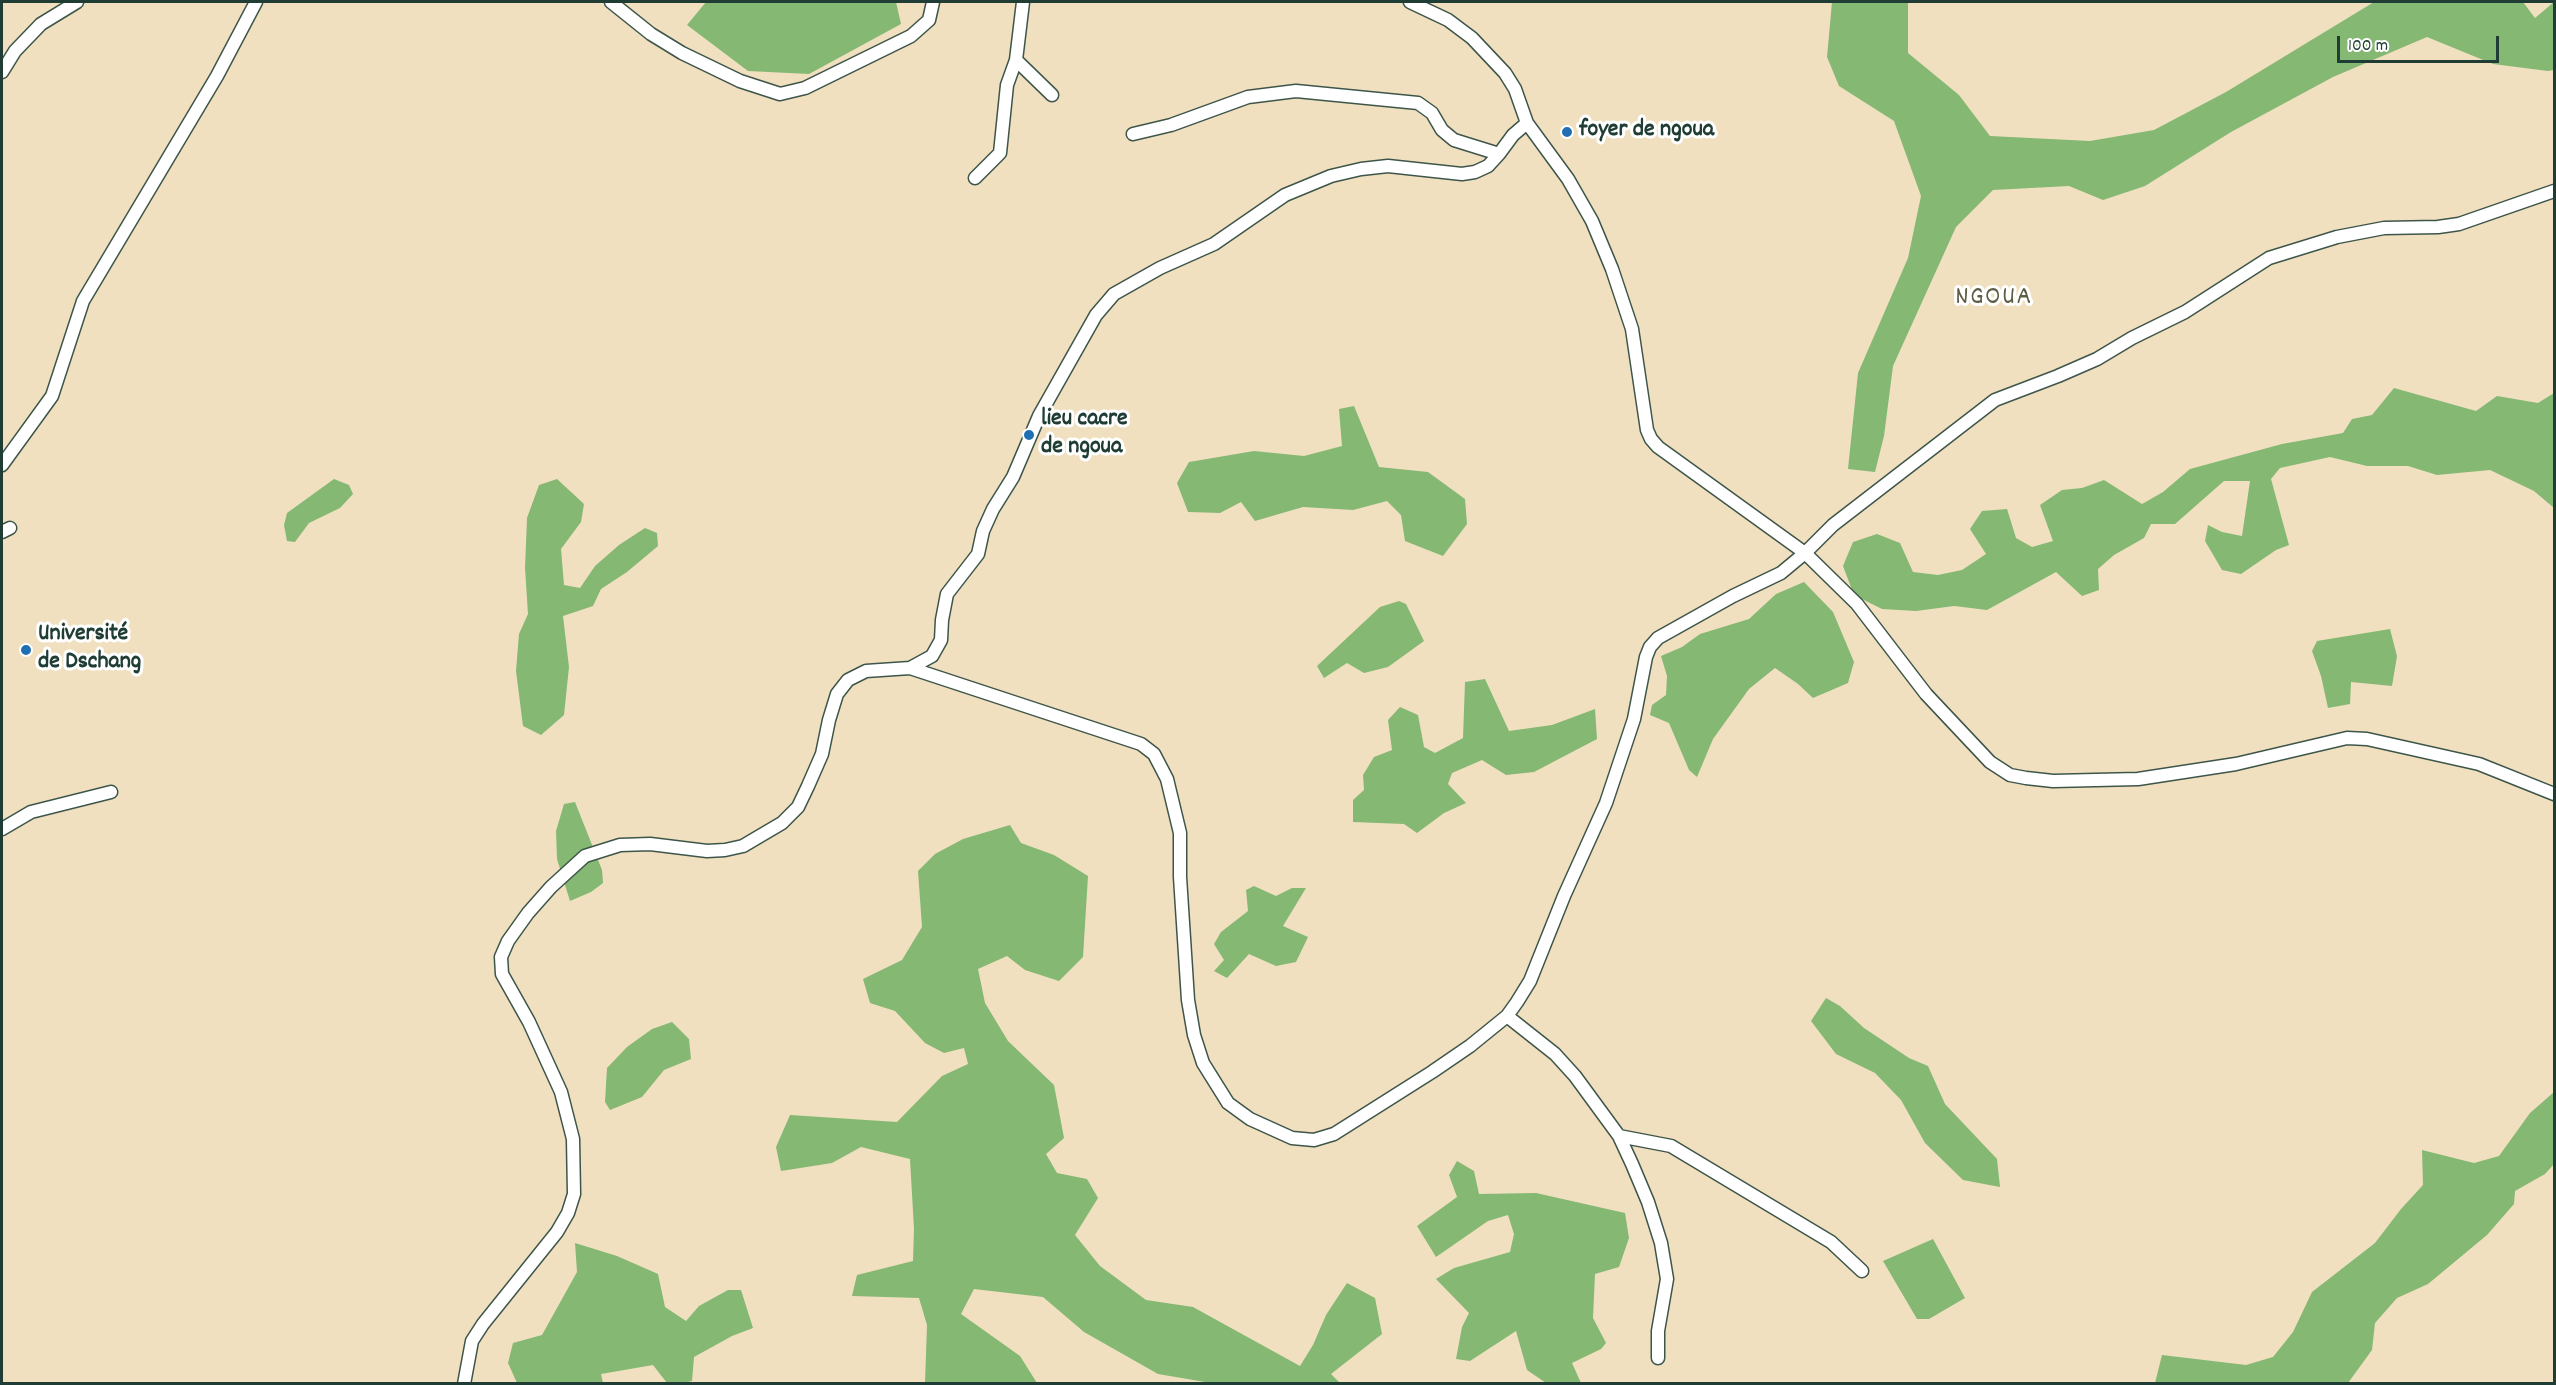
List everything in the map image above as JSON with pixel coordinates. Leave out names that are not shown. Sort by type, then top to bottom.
[{"type":"street","points":[[2,72],[15,51],[41,24],[76,2]]},
{"type":"street","points":[[2,465],[52,396],[83,301],[217,76],[256,2]]},
{"type":"street","points":[[611,2],[651,34],[682,53],[740,81],[780,94],[805,88],[911,36],[928,20],[933,2]]},
{"type":"street","points":[[975,178],[1000,153],[1007,85],[1016,60],[1021,35],[1023,2]]},
{"type":"street","points":[[1410,2],[1448,20],[1472,38],[1504,73],[1515,89],[1527,123],[1568,179],[1592,221],[1612,269],[1632,329],[1647,430],[1651,440],[1805,554],[1857,604],[1949,721],[1990,762],[2010,775],[2053,781],[2138,779],[2236,764],[2347,738],[2367,739],[2479,764],[2554,794]]},
{"type":"street","points":[[1016,60],[1052,95]]},
{"type":"street","points":[[1133,134],[1171,125],[1248,97],[1272,92],[1307,91],[1418,102],[1432,113],[1448,136],[1499,154]]},
{"type":"street","points":[[910,668],[932,656],[941,640],[947,594],[978,554],[990,516],[1013,477],[1039,416],[1096,315],[1114,294],[1150,273],[1214,244],[1285,195],[1331,176],[1361,169],[1388,166],[1462,174],[1475,172],[1488,166],[1513,135],[1527,123]]},
{"type":"street","points":[[465,1383],[472,1341],[557,1232],[568,1214],[574,1194],[573,1139],[561,1092],[529,1022],[502,974],[501,957],[508,941],[536,904],[571,867],[585,856],[620,845],[650,844],[707,851],[725,850],[743,846],[775,827],[798,807],[822,754],[828,720],[837,694],[848,680],[866,671],[910,668],[1141,744],[1154,754],[1167,779],[1180,833],[1185,960],[1194,1035],[1203,1063],[1228,1103],[1250,1119],[1292,1138],[1314,1140],[1334,1134],[1432,1072],[1470,1046],[1507,1016],[1530,981],[1564,896],[1606,803],[1634,719],[1646,657],[1650,647],[1658,638],[1781,573],[1805,554],[1833,525],[1995,399],[2097,359],[2132,338],[2186,312],[2269,258],[2337,237],[2384,228],[2438,227],[2459,224],[2554,191]]},
{"type":"street","points":[[2,828],[31,812],[111,792]]},
{"type":"street","points":[[1507,1016],[1555,1054],[1575,1076],[1619,1136],[1648,1202],[1667,1279],[1658,1331],[1658,1358]]},
{"type":"street","points":[[1619,1136],[1671,1146],[1831,1242],[1862,1271]]},
{"type":"green space","points":[[706,2],[896,2],[901,24],[809,74],[748,71],[687,25]]},
{"type":"green space","points":[[1832,2],[1908,2],[1908,53],[1959,95],[1990,136],[2090,141],[2154,130],[2226,92],[2374,2],[2523,2],[2535,18],[2554,2],[2554,70],[2493,64],[2427,37],[2333,77],[2231,132],[2145,186],[2103,200],[2069,186],[1993,190],[1956,227],[1893,366],[1884,436],[1875,472],[1848,469],[1858,373],[1908,258],[1921,196],[1894,121],[1839,86],[1827,57]]},
{"type":"green space","points":[[2394,388],[2476,411],[2497,396],[2538,403],[2554,393],[2554,508],[2534,491],[2490,470],[2437,475],[2408,466],[2367,466],[2330,457],[2280,468],[2271,479],[2289,545],[2276,550],[2241,574],[2222,570],[2205,541],[2208,525],[2222,532],[2242,536],[2250,481],[2224,481],[2175,524],[2151,524],[2144,538],[2114,555],[2098,569],[2099,590],[2082,596],[2056,572],[1987,610],[1954,606],[1916,611],[1882,609],[1854,595],[1843,566],[1853,542],[1877,534],[1900,543],[1913,572],[1938,575],[1962,570],[1986,554],[1970,529],[1982,511],[2007,509],[2016,538],[2032,547],[2053,541],[2040,505],[2062,490],[2082,488],[2104,480],[2142,504],[2163,492],[2190,469],[2282,444],[2343,433],[2352,419],[2372,415]]},
{"type":"green space","points":[[1354,406],[1379,467],[1428,472],[1465,499],[1467,524],[1443,556],[1405,541],[1401,515],[1387,501],[1353,510],[1303,507],[1255,521],[1241,502],[1220,513],[1188,512],[1177,483],[1189,462],[1254,451],[1304,456],[1342,446],[1339,409]]},
{"type":"green space","points":[[334,479],[349,485],[353,494],[340,508],[309,523],[295,542],[287,541],[284,525],[287,513]]},
{"type":"green space","points":[[557,479],[584,504],[581,522],[561,549],[564,585],[580,588],[595,566],[619,545],[645,528],[657,533],[658,546],[627,572],[601,589],[593,606],[563,616],[569,667],[564,715],[541,735],[523,726],[516,671],[519,634],[528,614],[525,568],[527,518],[539,485]]},
{"type":"green space","points":[[1804,582],[1833,612],[1854,662],[1848,683],[1813,698],[1775,668],[1749,689],[1713,739],[1697,777],[1689,770],[1669,723],[1650,715],[1652,705],[1666,695],[1667,676],[1661,656],[1682,647],[1700,634],[1749,619],[1776,594]]},
{"type":"green space","points":[[1399,601],[1406,604],[1424,641],[1388,667],[1364,673],[1347,663],[1324,678],[1317,666],[1380,607]]},
{"type":"green space","points":[[2390,629],[2397,656],[2392,686],[2351,682],[2350,704],[2328,708],[2321,676],[2312,651],[2317,641]]},
{"type":"green space","points":[[1485,679],[1509,731],[1552,725],[1595,709],[1597,739],[1534,772],[1506,775],[1482,760],[1452,773],[1448,784],[1466,803],[1444,813],[1417,833],[1404,824],[1353,822],[1353,800],[1364,790],[1363,775],[1374,757],[1392,750],[1388,720],[1400,707],[1418,715],[1424,747],[1435,753],[1463,738],[1465,682]]},
{"type":"green space","points":[[575,802],[602,870],[603,883],[591,892],[570,901],[557,859],[556,831],[564,804]]},
{"type":"green space","points":[[1010,825],[1021,843],[1054,855],[1088,876],[1083,957],[1059,981],[1025,970],[1007,956],[978,969],[985,1003],[1008,1041],[1054,1085],[1064,1138],[1046,1154],[1057,1173],[1087,1179],[1098,1198],[1075,1235],[1100,1266],[1146,1300],[1193,1307],[1300,1366],[1313,1345],[1326,1315],[1347,1283],[1375,1298],[1382,1334],[1331,1374],[1340,1383],[1211,1383],[1158,1374],[1084,1332],[1043,1297],[974,1289],[961,1314],[1020,1356],[1037,1383],[925,1383],[927,1325],[919,1298],[852,1296],[857,1275],[913,1261],[914,1229],[910,1159],[861,1147],[832,1163],[781,1171],[776,1147],[790,1115],[897,1122],[942,1076],[968,1064],[964,1048],[944,1053],[925,1043],[895,1011],[870,1003],[863,979],[902,960],[922,927],[918,871],[935,854],[963,839]]},
{"type":"green space","points":[[1254,886],[1276,896],[1292,888],[1306,888],[1283,926],[1308,937],[1296,962],[1276,966],[1249,954],[1227,978],[1214,971],[1224,960],[1214,944],[1221,932],[1248,911],[1246,890]]},
{"type":"green space","points":[[1826,998],[1840,1006],[1864,1028],[1909,1058],[1928,1066],[1945,1104],[1997,1159],[2000,1187],[1963,1180],[1925,1143],[1901,1100],[1875,1073],[1836,1054],[1811,1021]]},
{"type":"green space","points":[[672,1022],[689,1039],[691,1059],[664,1070],[642,1097],[610,1110],[605,1102],[607,1068],[627,1047],[652,1029]]},
{"type":"green space","points":[[2554,1092],[2554,1164],[2545,1174],[2515,1191],[2514,1204],[2487,1235],[2428,1284],[2397,1298],[2375,1323],[2372,1350],[2348,1383],[2155,1383],[2162,1355],[2246,1365],[2273,1357],[2293,1332],[2312,1292],[2375,1243],[2423,1185],[2422,1150],[2474,1163],[2499,1156],[2530,1113]]},
{"type":"green space","points":[[1457,1161],[1474,1171],[1479,1194],[1536,1193],[1625,1213],[1629,1238],[1619,1267],[1595,1274],[1593,1318],[1606,1343],[1601,1349],[1572,1363],[1581,1383],[1546,1383],[1527,1370],[1516,1331],[1470,1361],[1456,1359],[1462,1327],[1469,1313],[1436,1279],[1454,1268],[1510,1252],[1514,1234],[1508,1215],[1488,1221],[1436,1257],[1417,1226],[1457,1197],[1449,1175]]},
{"type":"green space","points":[[1933,1239],[1965,1298],[1929,1319],[1917,1319],[1883,1261]]},
{"type":"green space","points":[[575,1243],[617,1256],[658,1274],[665,1307],[686,1321],[699,1306],[728,1290],[741,1290],[753,1328],[732,1336],[694,1357],[692,1381],[684,1383],[667,1383],[653,1365],[601,1374],[603,1383],[517,1383],[508,1363],[513,1343],[542,1335],[577,1272]]},
{"type":"place","name":"foyer de ngoua","points":[[1567,132]]},
{"type":"place","name":"lieu cacre de ngoua","points":[[1029,435]]},
{"type":"place","name":"Université de Dschang","points":[[26,650]]},
{"type":"district","name":"NGOUA","points":[[1994,299]]}]
